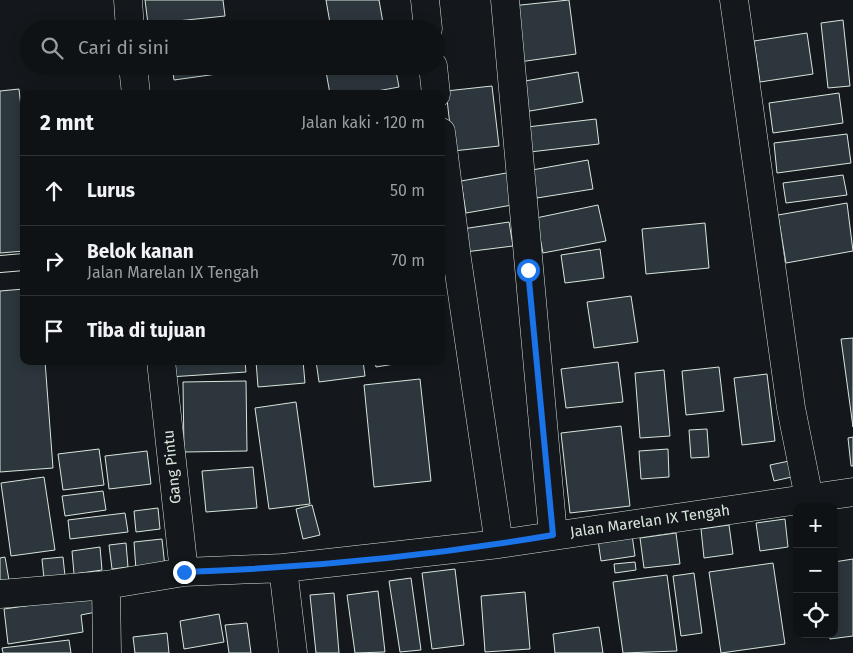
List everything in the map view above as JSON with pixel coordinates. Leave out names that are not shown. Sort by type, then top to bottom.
[{"type":"street","points":[[128,0],[129,20]]},
{"type":"street","points":[[425,0],[427,20]]},
{"type":"street","points":[[505,0],[553,535]]},
{"type":"street","points":[[734,0],[791,408],[809,498]]},
{"type":"street","points":[[134,75],[136,90]]},
{"type":"street","points":[[434,75],[436,90]]},
{"type":"street","points":[[445,162],[499,544]]},
{"type":"street","name":"Gang Pintu","points":[[161,365],[184,572]]},
{"type":"street","name":"Jalan Marelan IX Tengah","points":[[0,594],[106,585],[184,572],[283,568],[499,544],[853,492]]},
{"type":"street","points":[[283,568],[292,653]]},
{"type":"street","points":[[106,585],[107,653]]},
{"type":"lane","points":[[0,264],[20,262]]},
{"type":"building","points":[[145,0],[223,0],[225,16],[186,20],[148,20]]},
{"type":"building","points":[[326,0],[379,0],[382,20],[329,20]]},
{"type":"building","points":[[569,0],[576,54],[519,62],[511,6]]},
{"type":"building","points":[[843,20],[850,86],[828,88],[821,23]]},
{"type":"building","points":[[807,33],[813,74],[760,82],[754,41]]},
{"type":"building","points":[[578,72],[583,102],[524,112],[519,82]]},
{"type":"building","points":[[173,75],[210,75],[174,80]]},
{"type":"building","points":[[327,75],[397,75],[399,87],[383,90],[329,90]]},
{"type":"building","points":[[492,86],[499,146],[453,151],[446,91]]},
{"type":"building","points":[[19,89],[20,251],[0,253],[0,91]]},
{"type":"building","points":[[839,93],[843,123],[773,133],[769,103]]},
{"type":"building","points":[[596,119],[599,144],[530,152],[527,127]]},
{"type":"building","points":[[847,134],[851,163],[777,173],[774,143]]},
{"type":"building","points":[[588,160],[593,189],[537,198],[532,170]]},
{"type":"building","points":[[512,172],[518,204],[466,213],[461,181]]},
{"type":"building","points":[[843,175],[847,195],[786,203],[783,183]]},
{"type":"building","points":[[847,203],[853,251],[786,263],[778,215]]},
{"type":"building","points":[[598,205],[606,241],[543,253],[536,218]]},
{"type":"building","points":[[509,222],[513,246],[465,252],[462,229]]},
{"type":"building","points":[[705,223],[709,268],[646,274],[642,229]]},
{"type":"building","points":[[600,249],[604,278],[565,283],[561,255]]},
{"type":"building","points":[[20,289],[20,365],[45,365],[53,468],[0,472],[0,291]]},
{"type":"building","points":[[631,296],[638,342],[594,348],[587,302]]},
{"type":"building","points":[[853,338],[853,427],[841,339]]},
{"type":"building","points":[[618,362],[623,402],[566,408],[561,369]]},
{"type":"building","points":[[168,365],[245,365],[246,372],[169,377]]},
{"type":"building","points":[[256,365],[303,365],[305,383],[258,387]]},
{"type":"building","points":[[317,365],[364,365],[365,376],[319,382]]},
{"type":"building","points":[[719,367],[724,411],[686,415],[682,371]]},
{"type":"building","points":[[664,370],[670,436],[640,438],[635,373]]},
{"type":"building","points":[[767,374],[775,441],[742,445],[734,378]]},
{"type":"building","points":[[420,379],[431,481],[374,487],[364,385]]},
{"type":"building","points":[[246,381],[247,451],[184,452],[183,382]]},
{"type":"building","points":[[296,402],[310,504],[269,509],[255,408]]},
{"type":"building","points":[[621,426],[630,506],[570,513],[561,433]]},
{"type":"building","points":[[707,429],[709,457],[691,458],[689,430]]},
{"type":"building","points":[[853,437],[853,466],[851,466],[848,438]]},
{"type":"building","points":[[99,449],[104,485],[63,490],[58,454]]},
{"type":"building","points":[[668,449],[669,477],[641,479],[639,451]]},
{"type":"building","points":[[147,451],[151,484],[109,489],[105,456]]},
{"type":"building","points":[[794,460],[796,476],[774,481],[770,465]]},
{"type":"building","points":[[253,467],[257,508],[206,512],[202,471]]},
{"type":"building","points":[[44,477],[55,550],[11,556],[1,483]]},
{"type":"building","points":[[103,491],[106,510],[65,516],[62,496]]},
{"type":"building","points":[[312,505],[320,535],[303,539],[296,509]]},
{"type":"building","points":[[158,508],[160,529],[136,532],[134,511]]},
{"type":"building","points":[[125,513],[128,532],[70,539],[68,520]]},
{"type":"building","points":[[785,519],[788,547],[760,551],[756,523]]},
{"type":"building","points":[[729,525],[733,554],[704,558],[701,529]]},
{"type":"building","points":[[676,533],[680,564],[644,568],[640,538]]},
{"type":"building","points":[[632,535],[635,556],[601,561],[598,540]]},
{"type":"building","points":[[162,539],[165,567],[136,570],[134,542]]},
{"type":"building","points":[[126,543],[128,567],[112,569],[109,545]]},
{"type":"building","points":[[100,547],[102,570],[74,574],[72,551]]},
{"type":"building","points":[[5,557],[9,580],[0,581],[0,558]]},
{"type":"building","points":[[63,557],[65,576],[44,579],[42,559]]},
{"type":"building","points":[[853,559],[853,636],[838,638],[838,593],[838,561]]},
{"type":"building","points":[[635,562],[636,570],[615,573],[614,564]]},
{"type":"building","points":[[773,563],[785,644],[721,653],[709,572]]},
{"type":"building","points":[[455,569],[464,645],[432,649],[422,573]]},
{"type":"building","points":[[694,573],[702,633],[681,636],[673,576]]},
{"type":"building","points":[[667,575],[677,651],[623,653],[613,582]]},
{"type":"building","points":[[411,578],[421,650],[400,652],[389,581]]},
{"type":"building","points":[[378,591],[385,652],[355,653],[347,595]]},
{"type":"building","points":[[525,592],[530,649],[485,652],[481,596]]},
{"type":"building","points":[[334,593],[339,653],[316,653],[310,595]]},
{"type":"building","points":[[94,596],[96,612],[81,615],[83,632],[8,644],[4,609]]},
{"type":"building","points":[[219,614],[224,642],[184,649],[180,621]]},
{"type":"building","points":[[247,623],[251,653],[229,653],[225,625]]},
{"type":"building","points":[[599,627],[603,653],[555,653],[553,634]]},
{"type":"building","points":[[167,633],[169,653],[135,653],[133,637]]},
{"type":"building","points":[[69,640],[71,653],[3,653],[2,648]]},
{"type":"route","points":[[184,572],[283,568],[499,544],[553,535],[528,270]]}]
